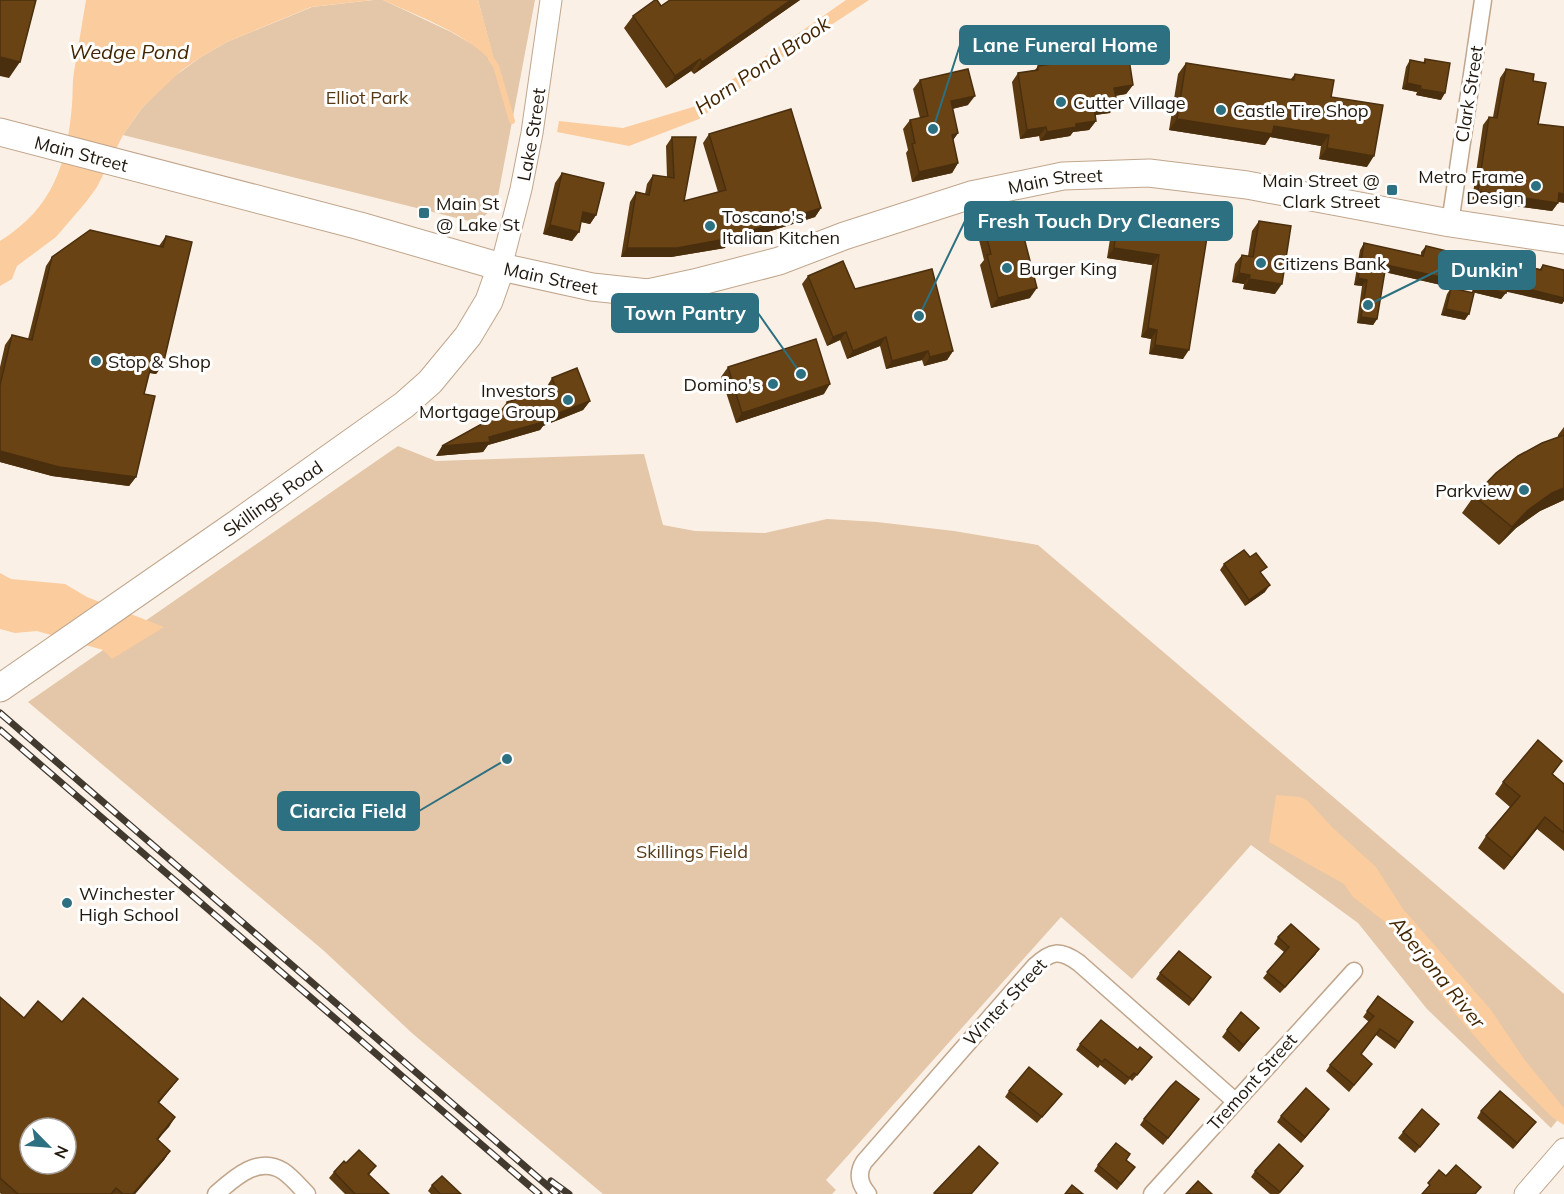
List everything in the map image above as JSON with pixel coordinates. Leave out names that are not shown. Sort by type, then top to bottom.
[{"type":"main road","name":"Main Street","points":[[0,132],[360,226],[501,267],[592,287],[648,293],[779,261],[844,236],[971,195],[1063,176],[1149,173],[1247,185],[1450,223],[1564,240]]},
{"type":"main road","name":"Skillings Road","points":[[0,688],[376,426],[430,382],[479,319],[501,267]]},
{"type":"street","name":"Lake Street","points":[[501,267],[521,189],[532,133],[551,0]]},
{"type":"street","name":"Clark Street","points":[[1450,223],[1483,0]]},
{"type":"street","name":"Winter Street","points":[[864,1188],[860,1171],[864,1162],[1035,966],[1046,956],[1052,954],[1063,954],[1079,963],[1235,1101]]},
{"type":"street","name":"Tremont Street","points":[[1152,1194],[1354,971]]},
{"type":"street","points":[[1525,1194],[1564,1149]]},
{"type":"street","points":[[216,1194],[242,1173],[265,1166],[283,1171],[307,1194]]},
{"type":"green space","name":"Elliot Park","points":[[383,0],[451,32],[482,50],[495,64],[478,0],[535,0],[498,196],[494,205],[482,218],[473,222],[123,135],[142,108],[172,78],[227,42],[312,7]]},
{"type":"green space","name":"Skillings Field","points":[[398,446],[436,461],[644,454],[663,525],[695,531],[765,533],[827,519],[954,531],[1038,545],[1564,994],[1564,1112],[1551,1128],[1427,1009],[1358,923],[1251,845],[1132,979],[1061,917],[826,1180],[836,1190],[832,1194],[603,1194],[413,1034],[323,950],[28,702]]},
{"type":"water","name":"Wedge Pond","points":[[86,0],[373,0],[311,7],[227,42],[182,70],[142,108],[123,135],[97,187],[86,202],[56,237],[17,266],[12,279],[0,286],[0,241],[33,214],[45,199],[61,165],[70,126],[73,76]]},
{"type":"water","points":[[383,0],[478,0],[496,66],[472,44],[458,35]]},
{"type":"water","name":"Horn Pond Brook","points":[[846,0],[869,0],[781,58],[699,119],[629,146],[557,132],[559,121],[623,128],[693,107]]},
{"type":"water","points":[[0,573],[11,579],[65,584],[87,597],[164,627],[112,659],[103,650],[37,631],[15,633],[0,629]]},
{"type":"water","name":"Aberjona River","points":[[1276,795],[1300,797],[1308,801],[1332,827],[1376,867],[1403,909],[1491,1010],[1524,1059],[1564,1108],[1564,1125],[1552,1117],[1497,1062],[1457,1016],[1389,925],[1353,897],[1344,884],[1269,842]]},
{"type":"building","points":[[0,0],[36,0],[20,62],[0,57]]},
{"type":"building","points":[[655,0],[661,6],[670,0],[791,0],[702,62],[700,59],[675,76],[633,16]]},
{"type":"building","name":"Cutter Village","points":[[1112,53],[1113,61],[1129,59],[1133,85],[1114,88],[1117,103],[1094,107],[1096,121],[1076,124],[1076,127],[1047,132],[1046,127],[1027,130],[1018,73],[1038,70],[1038,66]]},
{"type":"building","points":[[1425,59],[1450,63],[1445,93],[1420,89],[1421,86],[1407,83],[1410,60],[1425,63]]},
{"type":"building","points":[[1186,63],[1294,80],[1295,74],[1334,80],[1331,97],[1383,105],[1374,156],[1327,148],[1329,135],[1274,126],[1272,134],[1177,119]]},
{"type":"building","points":[[968,69],[975,96],[951,101],[958,133],[952,135],[958,163],[919,172],[912,144],[915,143],[910,120],[928,116],[920,80]]},
{"type":"building","points":[[1506,69],[1534,74],[1533,81],[1546,83],[1538,124],[1564,127],[1564,194],[1559,193],[1558,203],[1478,191],[1489,117],[1497,118]]},
{"type":"building","points":[[791,109],[821,208],[731,238],[677,248],[627,248],[636,192],[649,195],[653,175],[674,178],[672,137],[696,137],[684,201],[726,190],[709,134]]},
{"type":"building","points":[[562,173],[604,183],[596,215],[583,212],[579,232],[550,225]]},
{"type":"building","points":[[1118,217],[1208,231],[1189,350],[1155,345],[1157,330],[1148,328],[1159,255],[1114,248]]},
{"type":"building","points":[[1259,221],[1291,226],[1282,284],[1249,279],[1250,275],[1239,273],[1242,255],[1253,257]]},
{"type":"building","name":"Burger King","points":[[1020,222],[1037,288],[998,298],[987,255],[991,254],[985,231]]},
{"type":"building","points":[[90,230],[163,247],[166,236],[192,242],[163,365],[152,362],[144,394],[155,396],[136,477],[59,467],[0,451],[0,385],[12,335],[32,340],[52,257]]},
{"type":"building","points":[[1364,243],[1423,256],[1426,246],[1451,252],[1445,278],[1386,265],[1377,319],[1361,317],[1367,280],[1358,278]]},
{"type":"building","points":[[1484,256],[1541,270],[1543,265],[1564,270],[1564,298],[1508,284],[1506,293],[1476,286]]},
{"type":"building","points":[[843,261],[855,289],[932,269],[953,351],[930,357],[928,351],[892,361],[886,337],[853,351],[846,332],[833,337],[808,276]]},
{"type":"building","points":[[1451,288],[1474,293],[1469,314],[1446,309]]},
{"type":"building","points":[[816,339],[830,384],[742,413],[728,367]]},
{"type":"building","points":[[577,368],[590,401],[546,418],[547,421],[489,437],[490,442],[442,446],[509,409],[507,402],[556,388],[552,378]]},
{"type":"building","name":"Parkview","points":[[1564,435],[1564,488],[1552,493],[1528,510],[1512,527],[1474,496],[1496,473],[1518,456],[1542,443]]},
{"type":"building","points":[[1244,550],[1250,557],[1256,553],[1267,567],[1260,572],[1270,585],[1249,600],[1224,564]]},
{"type":"building","points":[[1538,740],[1562,761],[1552,774],[1564,784],[1564,833],[1545,817],[1512,858],[1486,836],[1520,796],[1503,782]]},
{"type":"building","points":[[1291,924],[1319,949],[1285,987],[1267,972],[1289,947],[1278,937]]},
{"type":"building","points":[[1179,951],[1211,977],[1193,1000],[1160,973]]},
{"type":"building","points":[[1378,996],[1413,1022],[1399,1042],[1380,1029],[1361,1054],[1372,1064],[1354,1085],[1330,1065],[1374,1016],[1367,1011]]},
{"type":"building","points":[[0,997],[24,1018],[38,1001],[62,1022],[83,998],[178,1079],[158,1102],[175,1117],[157,1139],[170,1151],[133,1194],[123,1194],[116,1188],[111,1194],[18,1194],[0,1178]]},
{"type":"building","points":[[1241,1012],[1259,1028],[1243,1045],[1227,1030]]},
{"type":"building","points":[[1101,1020],[1138,1050],[1140,1047],[1152,1057],[1137,1075],[1134,1073],[1129,1078],[1105,1059],[1102,1062],[1080,1044]]},
{"type":"building","points":[[1029,1067],[1062,1094],[1042,1117],[1009,1091]]},
{"type":"building","points":[[1176,1081],[1199,1099],[1168,1138],[1144,1119]]},
{"type":"building","points":[[1306,1088],[1329,1109],[1305,1137],[1281,1116]]},
{"type":"building","points":[[1500,1091],[1536,1122],[1517,1143],[1481,1111]]},
{"type":"building","points":[[1422,1109],[1439,1124],[1420,1147],[1403,1132]]},
{"type":"building","points":[[1116,1143],[1130,1154],[1126,1160],[1135,1167],[1121,1184],[1098,1165]]},
{"type":"building","points":[[1279,1144],[1303,1166],[1280,1192],[1255,1171]]},
{"type":"building","points":[[979,1146],[998,1163],[971,1194],[934,1193]]},
{"type":"building","points":[[359,1150],[376,1166],[368,1174],[389,1194],[355,1194],[334,1172]]},
{"type":"building","points":[[1456,1165],[1481,1187],[1475,1194],[1422,1194],[1439,1170],[1446,1176]]},
{"type":"building","points":[[442,1176],[461,1194],[440,1194],[432,1185]]},
{"type":"building","points":[[1198,1181],[1212,1194],[1186,1194]]},
{"type":"building","points":[[1072,1185],[1083,1194],[1065,1194]]},
{"type":"waterway","name":"Horn Pond Brook","points":[[491,59],[496,66],[512,121]]},
{"type":"railway","points":[[0,713],[557,1194]]},
{"type":"railway","points":[[0,730],[539,1194]]},
{"type":"railway","points":[[551,1181],[569,1194]]},
{"type":"place","name":"Cutter Village","points":[[1061,102]]},
{"type":"place","name":"Castle Tire Shop","points":[[1221,110]]},
{"type":"place","name":"Lane Funeral Home","points":[[933,129]]},
{"type":"place","name":"Metro Frame Design","points":[[1536,186]]},
{"type":"place","name":"Main Street @ Clark Street","points":[[1392,190]]},
{"type":"place","name":"Main St @ Lake St","points":[[424,213]]},
{"type":"place","name":"Toscano's Italian Kitchen","points":[[710,226]]},
{"type":"place","name":"Citizens Bank","points":[[1261,263]]},
{"type":"place","name":"Burger King","points":[[1007,268]]},
{"type":"place","name":"Dunkin'","points":[[1368,305]]},
{"type":"place","name":"Fresh Touch Dry Cleaners","points":[[919,316]]},
{"type":"place","name":"Stop & Shop","points":[[96,361]]},
{"type":"place","name":"Town Pantry","points":[[801,374]]},
{"type":"place","name":"Domino's","points":[[773,384]]},
{"type":"place","name":"Investors Mortgage Group","points":[[568,400]]},
{"type":"place","name":"Parkview","points":[[1524,490]]},
{"type":"place","name":"Ciarcia Field","points":[[507,759]]},
{"type":"place","name":"Winchester High School","points":[[67,903]]}]
